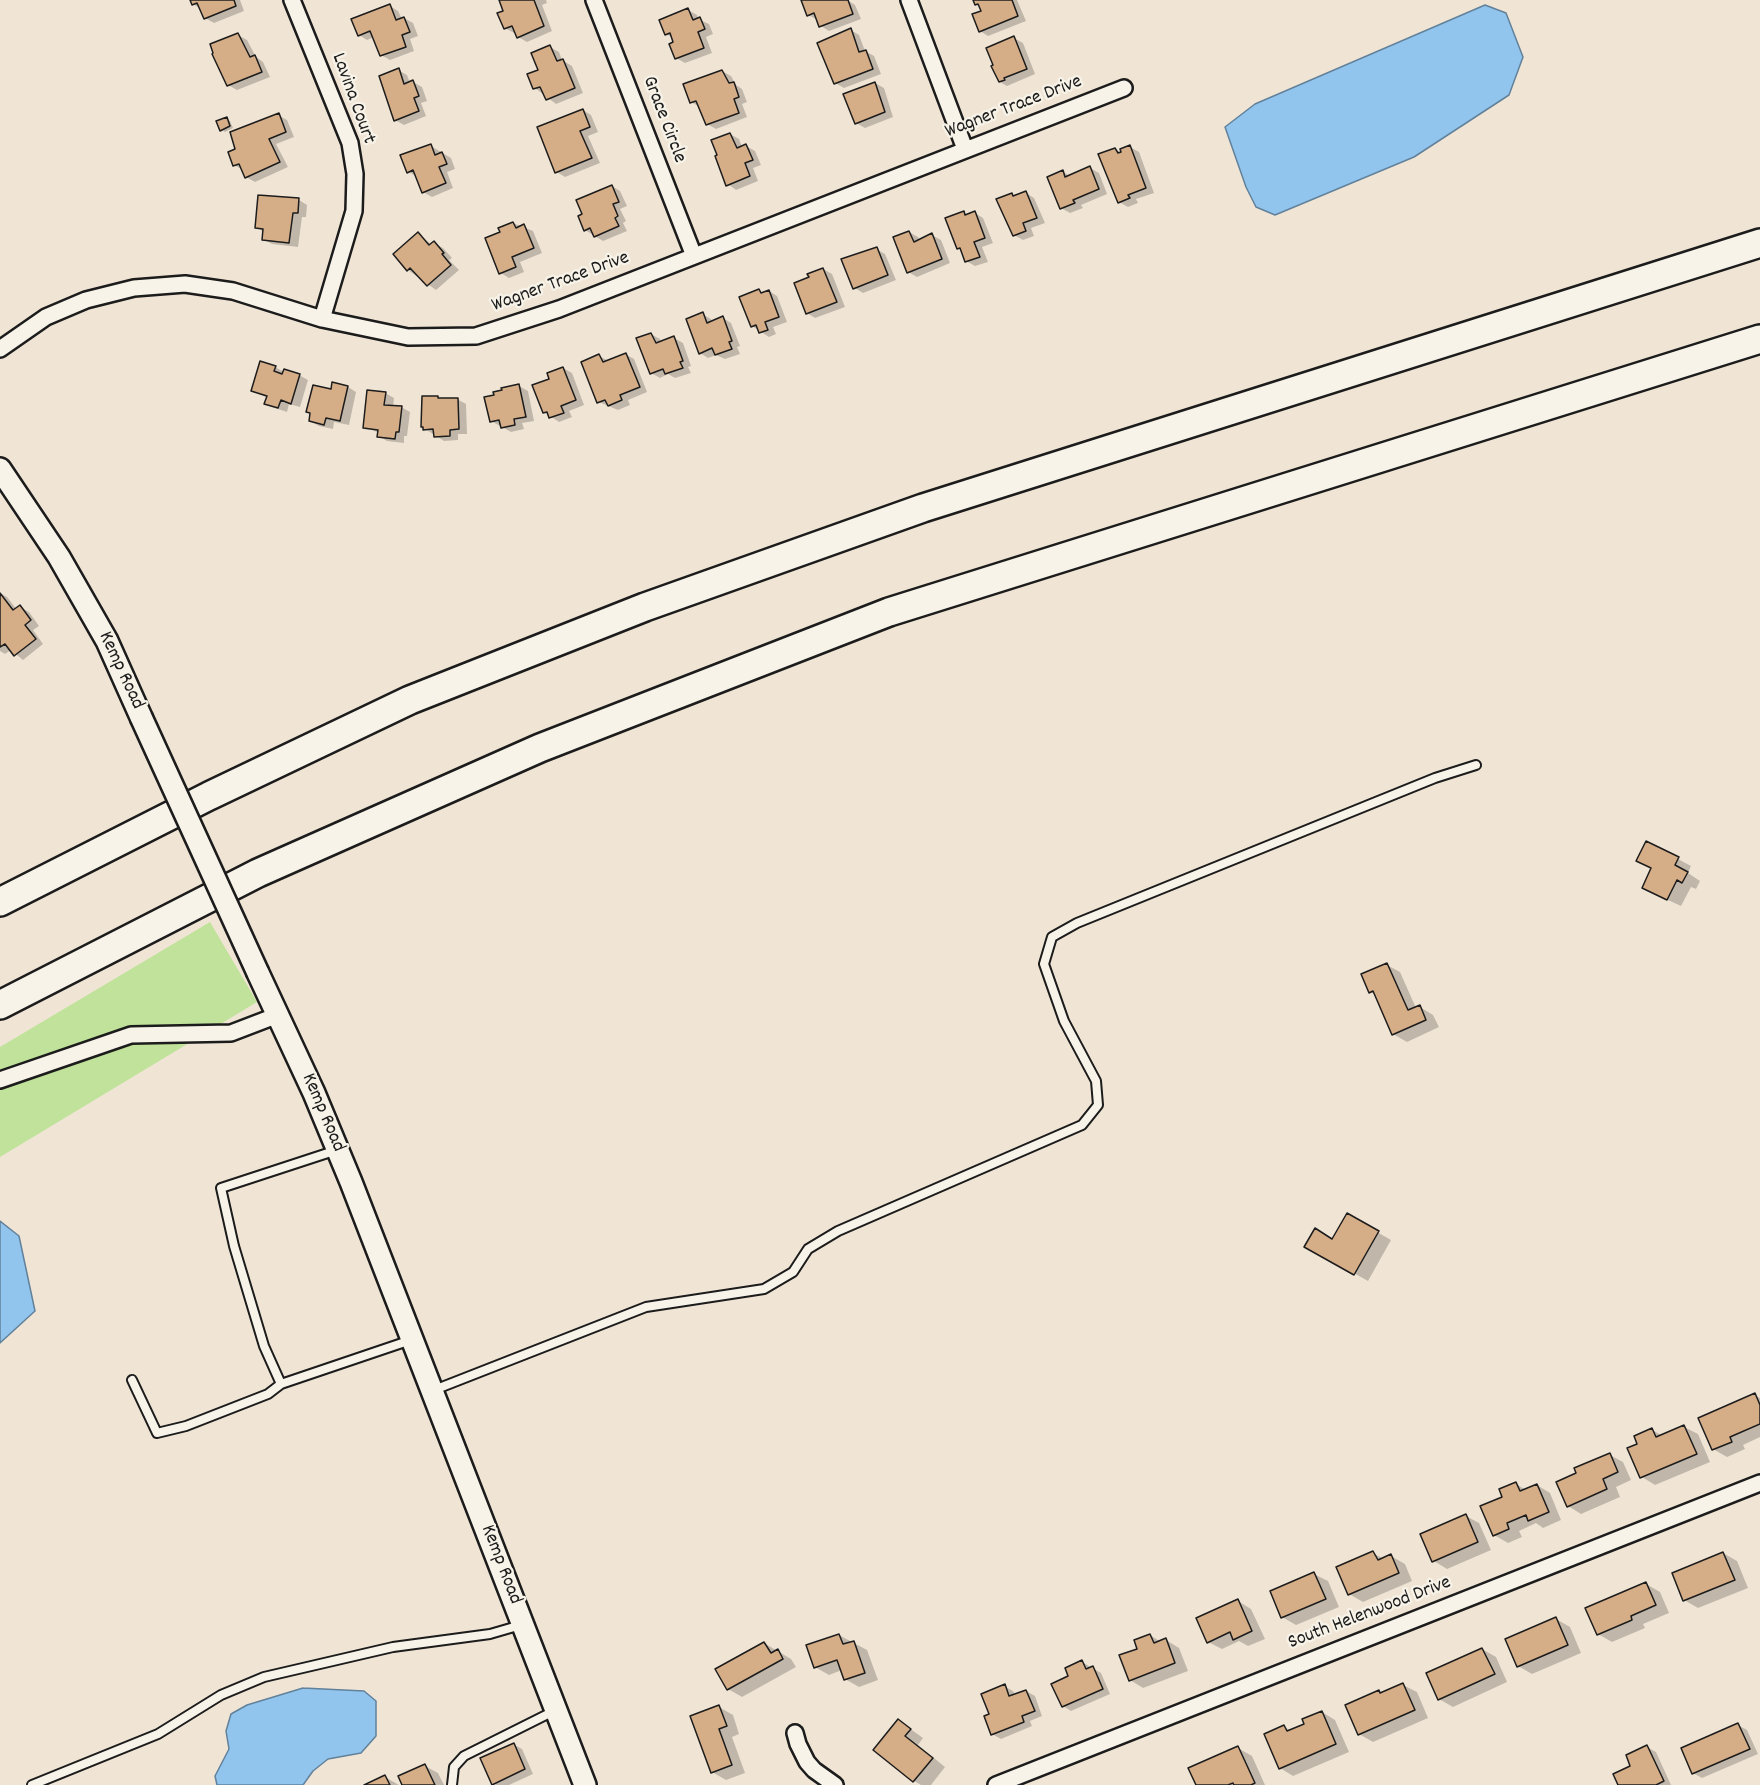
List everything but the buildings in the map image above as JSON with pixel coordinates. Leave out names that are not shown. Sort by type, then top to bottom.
[{"type":"highway","points":[[0,902],[209,796],[410,700],[645,607],[923,508],[1760,243]]},
{"type":"highway","points":[[0,1005],[258,873],[540,748],[889,612],[1760,339]]},
{"type":"main road","name":"Kemp Road","points":[[0,469],[59,557],[107,640],[314,1093],[585,1785]]},
{"type":"street","name":"Lavina Court","points":[[292,0],[350,143],[355,174],[354,211],[322,320]]},
{"type":"street","name":"Grace Circle","points":[[594,0],[694,256]]},
{"type":"street","points":[[909,0],[965,149]]},
{"type":"street","name":"Wagner Trace Drive","points":[[0,349],[46,317],[86,300],[134,288],[185,284],[224,290],[322,320],[408,337],[476,336],[559,309],[1124,88]]},
{"type":"street","points":[[0,1080],[131,1035],[231,1033],[278,1016]]},
{"type":"street","name":"South Helenwood Drive","points":[[996,1785],[1760,1483]]},
{"type":"street","points":[[795,1733],[807,1762],[835,1785]]},
{"type":"lane","points":[[432,1391],[646,1307],[764,1289],[793,1272],[808,1249],[838,1231],[1082,1125],[1098,1105],[1096,1081],[1064,1021],[1044,964],[1052,937],[1088,918],[1436,778],[1476,765]]},
{"type":"lane","points":[[282,1384],[264,1346],[234,1246],[221,1188],[337,1150]]},
{"type":"lane","points":[[132,1380],[157,1433],[186,1426],[258,1398],[282,1384],[412,1339]]},
{"type":"lane","points":[[32,1785],[158,1734],[221,1695],[264,1677],[393,1647],[490,1634],[523,1624]]},
{"type":"lane","points":[[452,1785],[454,1767],[464,1756],[556,1710]]},
{"type":"green space","points":[[210,922],[257,1002],[0,1157],[0,1047]]},
{"type":"water","points":[[1485,5],[1506,13],[1523,57],[1509,95],[1414,157],[1275,215],[1256,207],[1246,187],[1225,127],[1255,104]]},
{"type":"water","points":[[0,1221],[19,1236],[35,1311],[0,1343]]},
{"type":"water","points":[[303,1688],[364,1691],[376,1701],[376,1736],[361,1753],[328,1759],[313,1771],[303,1785],[217,1785],[215,1776],[229,1749],[226,1731],[231,1714],[247,1705]]}]
